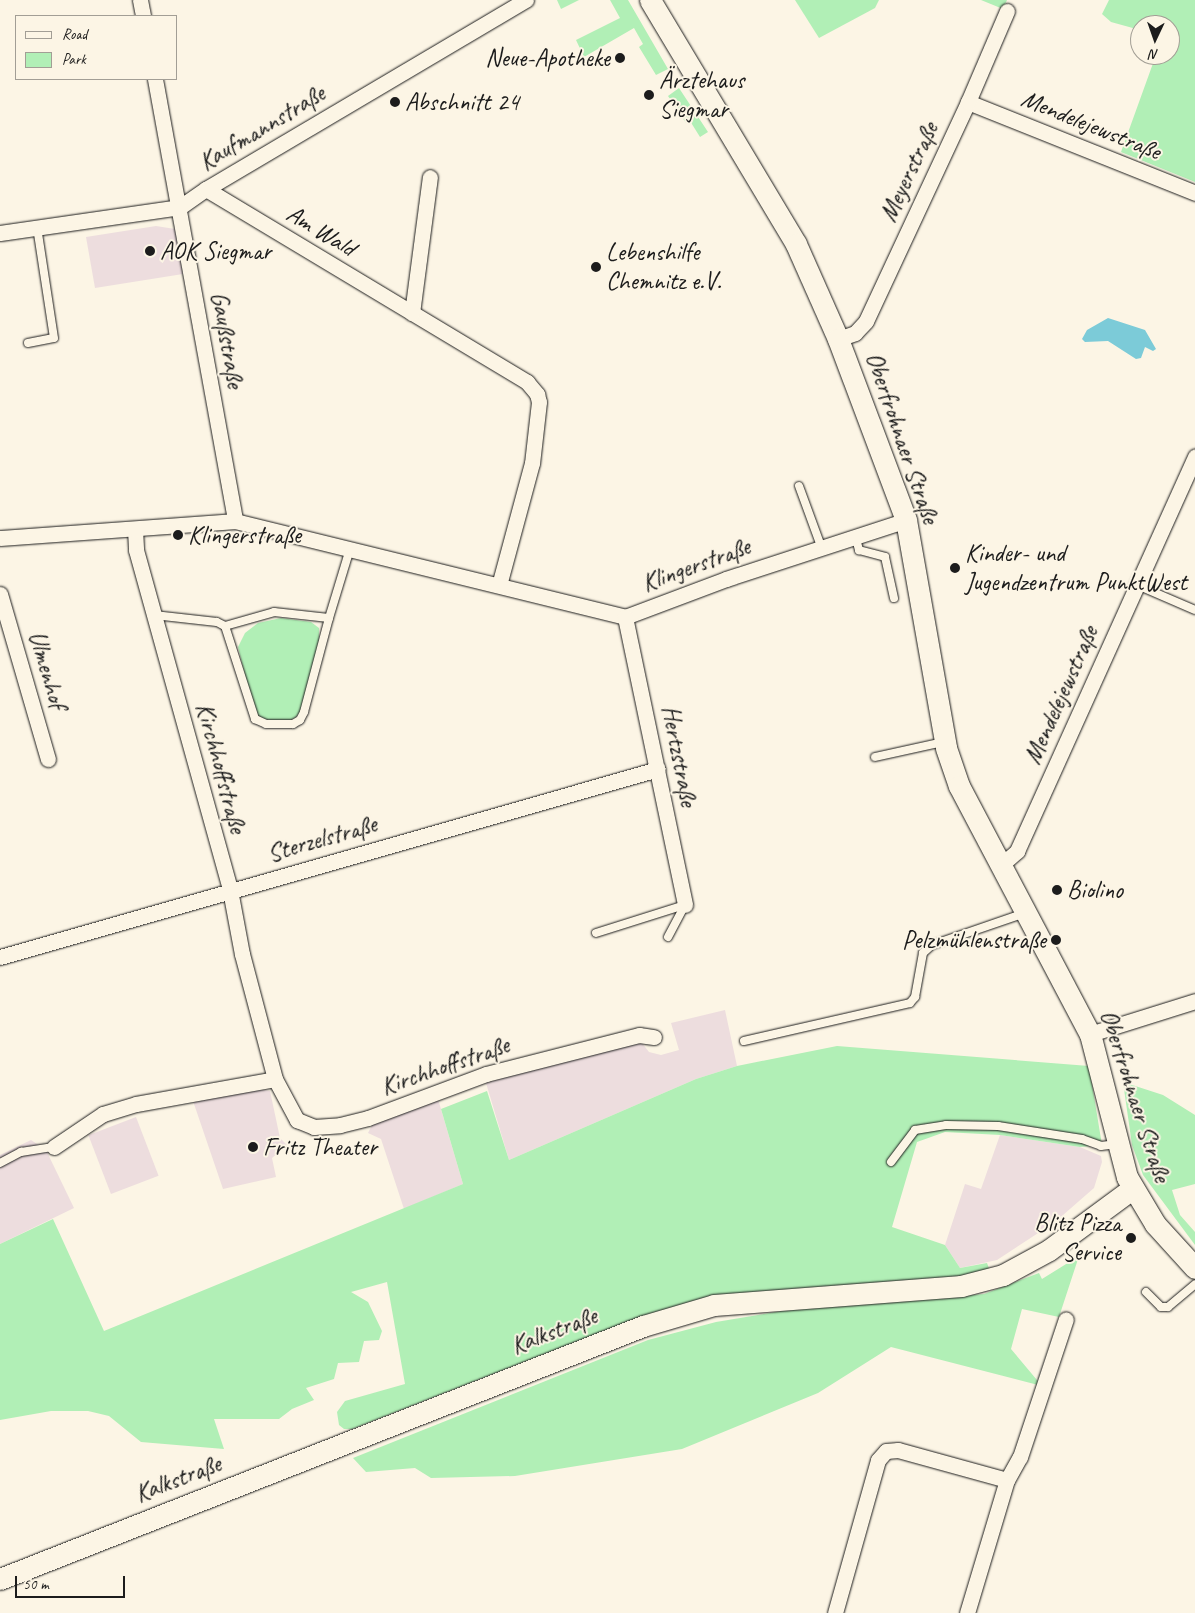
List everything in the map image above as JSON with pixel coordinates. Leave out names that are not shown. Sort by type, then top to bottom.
[{"type":"main road","name":"Oberfrohnaer Straße","points":[[650,0],[796,244],[838,339],[906,520],[945,741],[959,786],[1090,1034],[1117,1144],[1133,1188],[1155,1224],[1195,1268]]},
{"type":"main road","name":"Kalkstraße","points":[[0,1579],[643,1326],[714,1305],[961,1286],[1003,1275],[1049,1250],[1133,1188]]},
{"type":"street","points":[[140,0],[143,15]]},
{"type":"street","name":"Kaufmannstraße","points":[[0,233],[180,207],[206,188],[526,0]]},
{"type":"street","name":"Meyerstraße","points":[[838,339],[855,333],[866,321],[968,102],[1007,11]]},
{"type":"street","name":"Gaußstraße","points":[[155,80],[180,207],[236,521]]},
{"type":"street","name":"Mendelejewstraße","points":[[968,102],[1195,193]]},
{"type":"street","points":[[412,313],[430,177]]},
{"type":"street","name":"Am Wald","points":[[206,188],[527,382],[539,402],[532,463],[499,585]]},
{"type":"street","name":"Mendelejewstraße","points":[[1000,866],[1017,851],[1195,456]]},
{"type":"street","name":"Klingerstraße","points":[[0,538],[236,521],[625,617],[821,546],[906,520]]},
{"type":"street","name":"Kirchhoffstraße","points":[[135,529],[136,550],[230,890],[242,954],[275,1079],[297,1120],[314,1127],[340,1125],[368,1118],[458,1082],[492,1072],[640,1035],[654,1037]]},
{"type":"street","name":"Ulmenhof","points":[[0,594],[48,760]]},
{"type":"street","name":"Hertzstraße","points":[[625,617],[685,906]]},
{"type":"street","name":"Sterzelstraße","points":[[0,957],[230,890],[658,770]]},
{"type":"street","points":[[1090,1034],[1195,1001]]},
{"type":"street","points":[[54,1147],[103,1114],[136,1104],[275,1079]]},
{"type":"street","points":[[967,1613],[1007,1480],[1020,1456],[1066,1319]]},
{"type":"street","points":[[835,1613],[878,1460],[886,1451],[898,1450],[1007,1480]]},
{"type":"lane","points":[[28,343],[54,338],[36,227]]},
{"type":"lane","points":[[799,486],[821,546]]},
{"type":"lane","points":[[855,535],[858,550],[885,557],[894,598]]},
{"type":"lane","points":[[225,626],[255,719],[266,724],[293,724],[300,720],[304,712],[350,549]]},
{"type":"lane","points":[[1137,585],[1195,610]]},
{"type":"lane","points":[[154,615],[217,622],[225,626],[274,612],[329,618]]},
{"type":"lane","points":[[875,757],[945,741]]},
{"type":"lane","points":[[596,933],[685,906]]},
{"type":"lane","points":[[668,937],[685,906]]},
{"type":"lane","points":[[744,1041],[910,1003],[915,997],[923,953],[932,945],[1027,912]]},
{"type":"lane","points":[[891,1162],[915,1130],[946,1125],[998,1126],[1082,1139],[1101,1146],[1117,1144]]},
{"type":"lane","points":[[0,1163],[21,1152],[54,1147]]},
{"type":"lane","points":[[1146,1292],[1160,1307],[1168,1307],[1195,1284]]},
{"type":"shaded area","points":[[156,226],[175,229],[183,274],[95,288],[86,237]]},
{"type":"shaded area","points":[[725,1010],[737,1066],[696,1079],[509,1160],[486,1083],[634,1040],[642,1043],[649,1052],[661,1055],[679,1050],[671,1023]]},
{"type":"shaded area","points":[[259,1089],[270,1091],[280,1138],[287,1145],[272,1158],[276,1177],[223,1189],[193,1101]]},
{"type":"shaded area","points":[[438,1099],[463,1184],[404,1209],[381,1139],[368,1133],[373,1123]]},
{"type":"shaded area","points":[[136,1117],[159,1176],[111,1194],[88,1135]]},
{"type":"shaded area","points":[[1000,1135],[1080,1147],[1101,1156],[1102,1162],[1094,1188],[1055,1222],[997,1260],[960,1268],[945,1245],[965,1184],[981,1189]]},
{"type":"shaded area","points":[[31,1140],[46,1150],[74,1208],[0,1244],[0,1155]]},
{"type":"green space","points":[[557,0],[579,0],[561,9]]},
{"type":"green space","points":[[610,0],[628,0],[668,69],[656,75],[639,47],[643,44],[634,28],[584,57],[576,40],[620,18]]},
{"type":"green space","points":[[795,0],[879,0],[875,8],[819,38]]},
{"type":"green space","points":[[981,0],[1007,0],[1003,9]]},
{"type":"green space","points":[[1109,0],[1195,0],[1195,182],[1121,152],[1152,65],[1180,65],[1180,15],[1130,15],[1130,27],[1111,22],[1102,14]]},
{"type":"green space","points":[[679,88],[708,132],[700,137],[690,121],[686,123],[668,96]]},
{"type":"green space","points":[[281,618],[311,622],[319,628],[319,641],[301,711],[295,718],[285,722],[263,719],[254,712],[238,647],[245,633],[258,623]]},
{"type":"green space","points":[[837,1046],[1089,1066],[1102,1145],[1080,1147],[1000,1135],[945,1132],[917,1142],[892,1227],[945,1245],[960,1268],[987,1263],[990,1271],[979,1274],[639,1317],[352,1429],[344,1429],[339,1425],[337,1412],[345,1401],[405,1384],[387,1282],[351,1292],[368,1302],[382,1331],[379,1340],[364,1341],[359,1362],[338,1363],[334,1379],[306,1388],[314,1400],[292,1409],[279,1419],[214,1419],[224,1449],[141,1442],[109,1416],[88,1411],[51,1411],[0,1420],[0,1244],[53,1219],[104,1331],[463,1184],[441,1109],[487,1091],[509,1160],[696,1079],[737,1066]]},
{"type":"green space","points":[[1123,1082],[1163,1095],[1195,1115],[1195,1184],[1172,1190],[1180,1215],[1195,1232],[1195,1245],[1143,1175],[1132,1145]]},
{"type":"green space","points":[[1079,1256],[1059,1317],[1022,1309],[1011,1349],[1042,1386],[891,1347],[818,1393],[682,1449],[515,1476],[431,1478],[415,1468],[366,1472],[353,1458],[648,1340],[716,1322],[793,1309],[984,1294],[1039,1273],[1042,1279]]},
{"type":"water","points":[[1108,318],[1145,330],[1156,349],[1153,351],[1145,347],[1141,358],[1136,359],[1108,341],[1085,342],[1082,339],[1087,330]]},
{"type":"place","name":"Neue-Apotheke","points":[[620,58]]},
{"type":"place","name":"Ärztehaus Siegmar","points":[[649,95]]},
{"type":"place","name":"Abschnitt 24","points":[[395,102]]},
{"type":"place","name":"AOK Siegmar","points":[[150,251]]},
{"type":"place","name":"Lebenshilfe Chemnitz e.V.","points":[[596,267]]},
{"type":"place","name":"Klingerstraße","points":[[178,535]]},
{"type":"place","name":"Kinder- und Jugendzentrum PunktWest","points":[[955,568]]},
{"type":"place","name":"Biolino","points":[[1057,890]]},
{"type":"place","name":"Pelzmühlenstraße","points":[[1056,940]]},
{"type":"place","name":"Fritz Theater","points":[[253,1147]]},
{"type":"place","name":"Blitz Pizza Service","points":[[1131,1238]]}]
